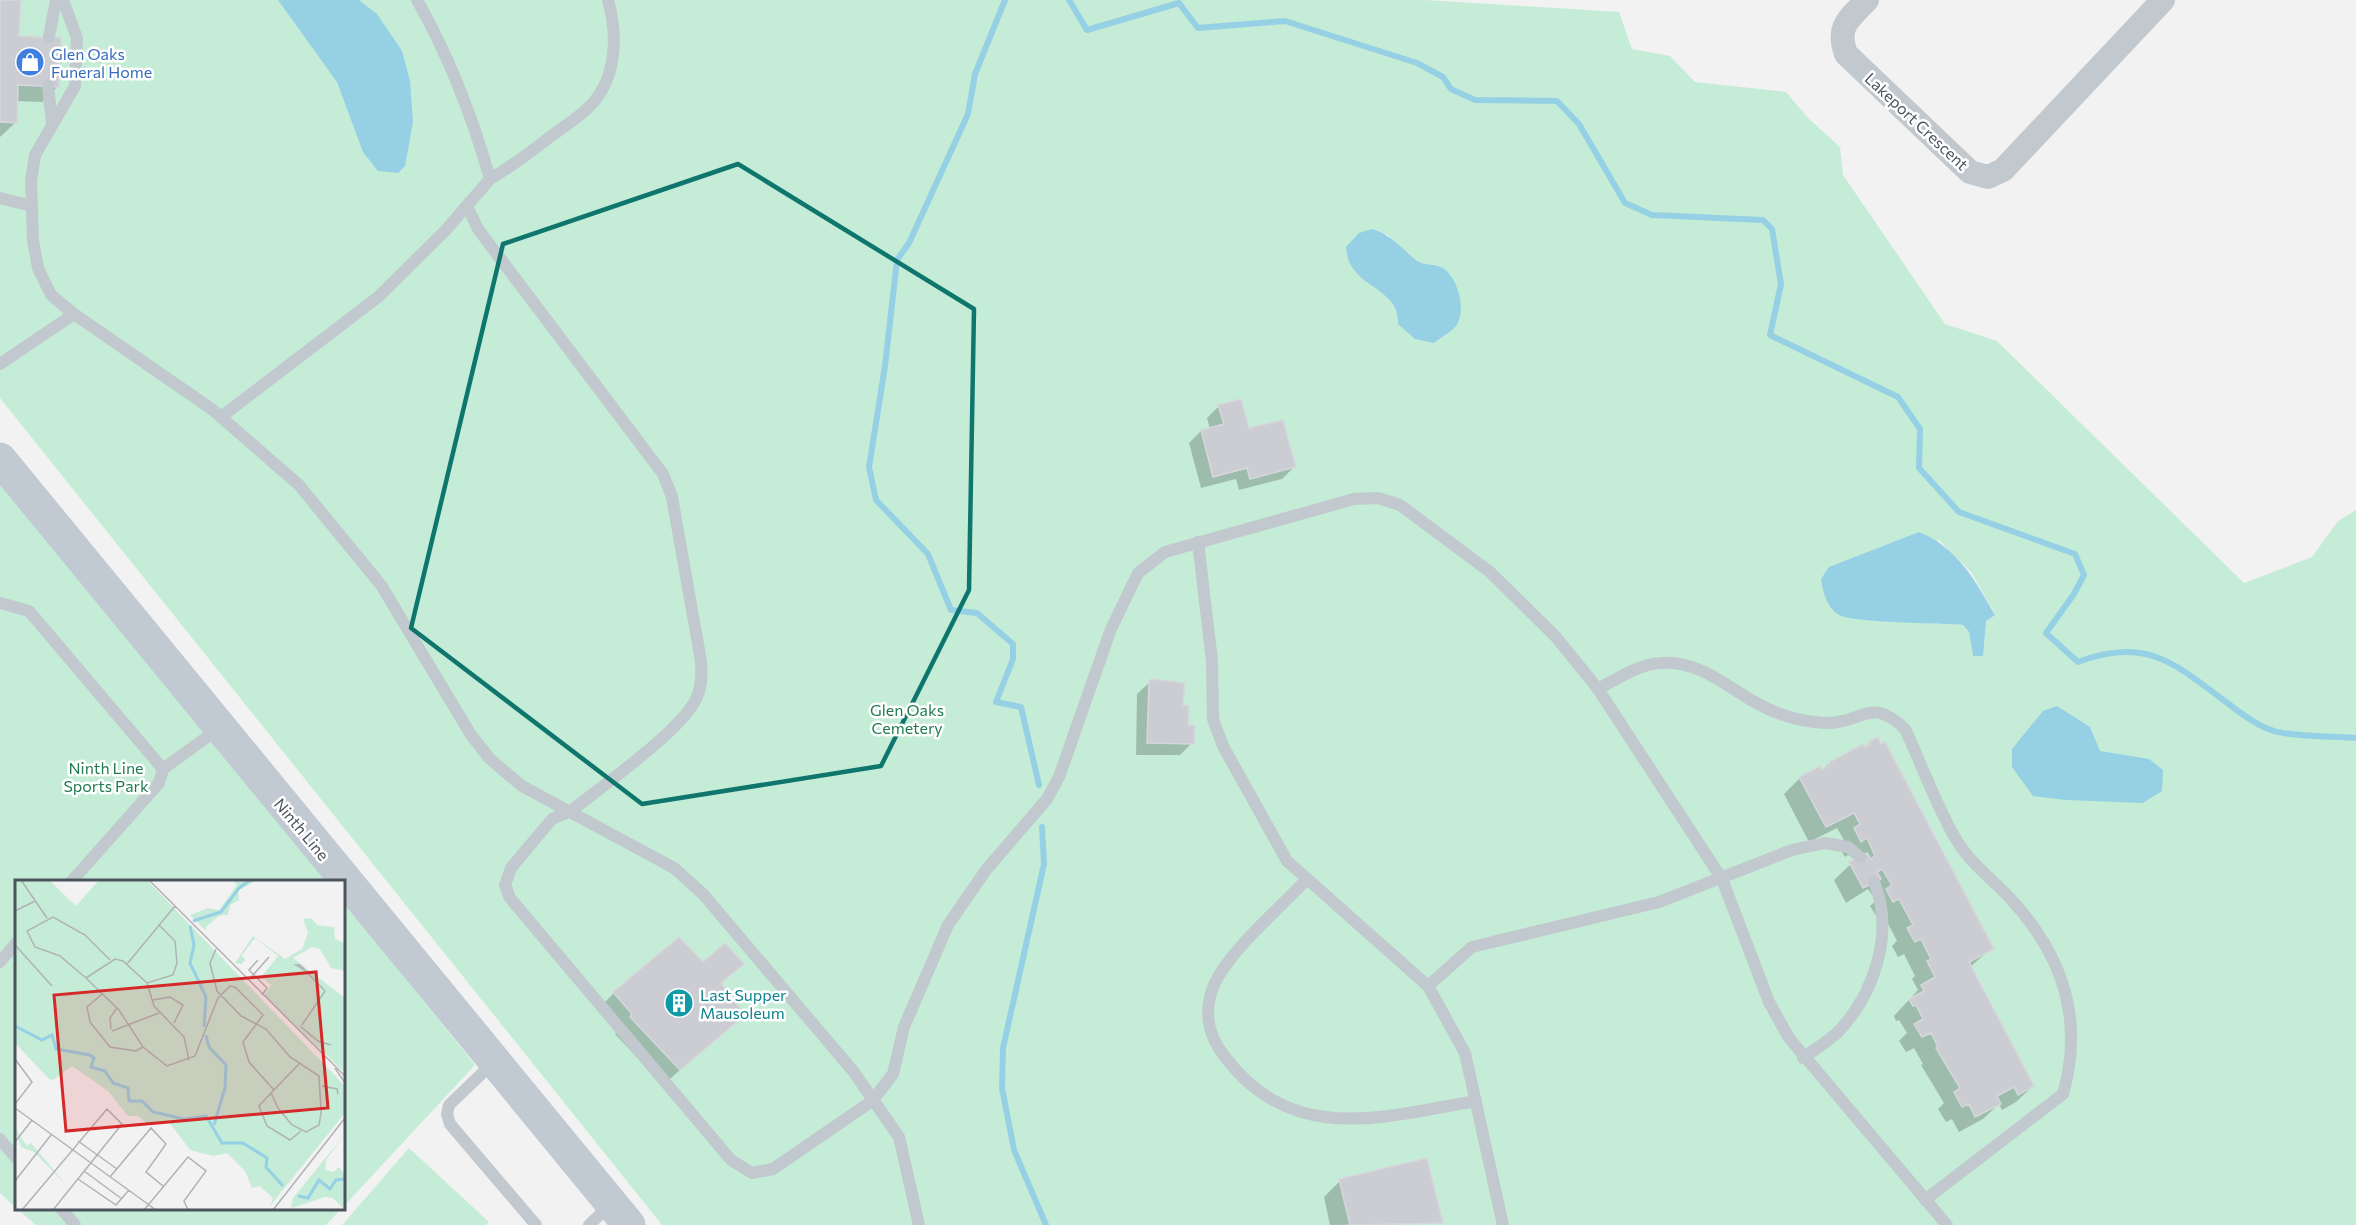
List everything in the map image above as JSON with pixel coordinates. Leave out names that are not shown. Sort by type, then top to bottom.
[{"type":"main road","name":"Ninth Line","points":[[0,459],[345,880]]},
{"type":"main road","name":"Ninth Line","points":[[345,881],[494,1061],[610,1218]]},
{"type":"street","name":"Lakeport Crescent","points":[[1867,0],[1845,23],[1841,40],[1846,54],[1970,172],[1988,177],[2003,170],[2163,0]]},
{"type":"lane","points":[[49,37],[56,0]]},
{"type":"lane","points":[[63,0],[77,38],[75,87],[35,155],[31,181],[38,268],[51,295],[74,314],[221,417],[299,485],[381,585],[471,735],[490,759],[522,786],[674,868],[703,894],[853,1071],[899,1137],[919,1225]]},
{"type":"lane","points":[[417,0],[444,47],[474,119],[490,179]]},
{"type":"lane","points":[[221,417],[378,297],[445,231],[490,179],[512,167],[590,107],[602,92],[610,72],[614,31],[608,0]]},
{"type":"lane","points":[[48,86],[52,123]]},
{"type":"lane","points":[[0,198],[32,206]]},
{"type":"lane","points":[[467,206],[478,229],[663,474],[672,497],[701,661],[702,685],[695,703],[668,732],[569,812],[552,819],[511,868],[505,885],[510,898],[731,1160],[752,1173],[773,1169],[872,1101],[893,1074],[904,1027],[948,925],[986,870],[1047,799],[1059,777],[1111,629],[1138,573],[1165,552],[1354,499],[1378,498],[1400,505],[1490,572],[1556,637],[1598,689],[1722,879],[1769,1002],[1803,1058],[1947,1225]]},
{"type":"lane","points":[[0,364],[74,314]]},
{"type":"lane","points":[[1198,542],[1212,661],[1213,719],[1223,747],[1287,861],[1428,986],[1465,1053],[1503,1225]]},
{"type":"lane","points":[[0,603],[29,611],[163,769]]},
{"type":"lane","points":[[1598,689],[1635,670],[1660,663],[1686,666],[1712,675],[1763,707],[1799,721],[1829,723],[1870,712],[1890,715],[1905,729],[1957,841],[1978,868],[2030,922],[2051,953],[2067,994],[2073,1037],[2070,1068],[2063,1094],[1925,1200]]},
{"type":"lane","points":[[73,880],[159,783],[163,769],[219,728]]},
{"type":"lane","points":[[1428,986],[1472,946],[1659,902],[1792,850],[1825,843],[1848,847],[1860,857]]},
{"type":"lane","points":[[1307,879],[1231,959],[1215,985],[1208,1010],[1212,1040],[1232,1067],[1286,1107],[1318,1118],[1346,1120],[1373,1118],[1476,1101]]},
{"type":"lane","points":[[1803,1058],[1836,1034],[1859,1006],[1873,978],[1881,945],[1882,912],[1874,882]]},
{"type":"lane","points":[[0,962],[15,945]]},
{"type":"lane","points":[[494,1061],[449,1105],[447,1114],[450,1124],[536,1225]]},
{"type":"lane","points":[[0,1139],[15,1157]]},
{"type":"lane","points":[[62,1210],[75,1225]]},
{"type":"highlighted area","points":[[738,164],[974,309],[969,590],[881,766],[642,804],[411,628],[503,244]]},
{"type":"green space","name":"Glen Oaks Cemetery","points":[[0,0],[1425,0],[1619,12],[1632,49],[1670,56],[1695,82],[1786,92],[1808,118],[1840,147],[1843,175],[1945,324],[1997,341],[2244,583],[2312,557],[2338,521],[2356,510],[2356,1225],[662,1225],[0,398]],"holes":[[[1385,233],[1419,263],[1440,266],[1399,313],[1390,300]],[[1939,540],[1971,572],[1995,614],[1986,621],[1973,656],[1969,632],[1963,625],[1858,619],[1839,615]]]},
{"type":"green space","name":"Ninth Line Sports Park","points":[[0,477],[326,880],[15,880],[15,1207],[0,1193]]},
{"type":"green space","points":[[345,903],[475,1065],[345,1205]]},
{"type":"green space","points":[[409,1148],[489,1222],[486,1225],[342,1225]]},
{"type":"green space","points":[[18,1210],[340,1210],[326,1225],[36,1225]]},
{"type":"water","points":[[278,0],[359,0],[377,14],[402,51],[410,81],[413,122],[405,166],[398,173],[378,171],[363,152],[337,82]]},
{"type":"water","points":[[1372,229],[1391,238],[1417,261],[1443,268],[1453,279],[1461,303],[1459,319],[1454,328],[1434,343],[1415,339],[1398,324],[1397,312],[1391,302],[1364,280],[1349,261],[1346,247],[1359,233]]},
{"type":"water","points":[[1919,532],[1944,546],[1964,566],[1995,615],[1986,621],[1983,656],[1973,656],[1969,632],[1963,625],[1848,618],[1839,615],[1829,604],[1821,579],[1829,567]]},
{"type":"water","points":[[2057,706],[2090,727],[2100,751],[2149,759],[2163,770],[2162,791],[2143,803],[2065,800],[2033,796],[2012,767],[2012,749],[2043,711]]},
{"type":"building","name":"Glen Oaks Funeral Home","points":[[0,0],[21,0],[19,36],[61,38],[59,87],[18,85],[17,123],[0,122]]},
{"type":"building","points":[[1241,399],[1249,428],[1283,420],[1296,467],[1250,479],[1247,468],[1213,477],[1201,430],[1224,424],[1218,405]]},
{"type":"building","points":[[1151,679],[1185,683],[1183,705],[1189,706],[1188,725],[1195,726],[1194,744],[1147,743],[1149,681]]},
{"type":"building","points":[[1878,737],[1881,744],[1885,742],[1994,949],[1969,962],[2034,1086],[2018,1095],[2014,1087],[1997,1096],[2001,1104],[1975,1117],[1969,1104],[1962,1107],[1954,1092],[1960,1088],[1936,1048],[1938,1047],[1931,1033],[1922,1037],[1914,1024],[1923,1019],[1916,1005],[1913,1006],[1909,999],[1924,991],[1921,985],[1935,977],[1927,961],[1931,959],[1921,939],[1915,942],[1907,928],[1913,925],[1899,899],[1893,902],[1886,889],[1892,885],[1882,869],[1877,872],[1881,879],[1863,888],[1849,862],[1867,853],[1871,859],[1875,856],[1867,838],[1861,842],[1854,828],[1860,824],[1854,813],[1826,827],[1799,777],[1820,766],[1822,770],[1829,766],[1828,763],[1863,744],[1865,747],[1871,744],[1869,741]]},
{"type":"building","name":"Last Supper Mausoleum","points":[[679,937],[703,962],[725,943],[744,964],[721,983],[745,1015],[680,1070],[630,1017],[632,1014],[613,992]]},
{"type":"building","points":[[1427,1158],[1443,1223],[1350,1225],[1339,1179]]},
{"type":"waterway","points":[[1005,0],[975,74],[968,114],[909,243],[897,260],[885,366],[869,467],[876,500],[928,554],[951,610],[977,613],[1013,644],[1013,659],[996,702],[1021,707],[1039,785]]},
{"type":"waterway","points":[[1069,0],[1087,30],[1179,3],[1198,28],[1285,21],[1417,63],[1443,77],[1451,89],[1475,100],[1557,101],[1579,124],[1625,203],[1652,215],[1763,220],[1772,229],[1781,284],[1770,335],[1898,397],[1920,429],[1919,468],[1959,512],[2075,554],[2084,575],[2074,594],[2046,633],[2078,662],[2103,654],[2143,653],[2177,667],[2246,717],[2268,729],[2282,733],[2356,738]]},
{"type":"waterway","points":[[1042,827],[1044,864],[1003,1048],[1002,1088],[1014,1150],[1046,1225]]},
{"type":"place","name":"Glen Oaks Funeral Home","points":[[30,62]]},
{"type":"place","name":"Last Supper Mausoleum","points":[[679,1003]]}]
